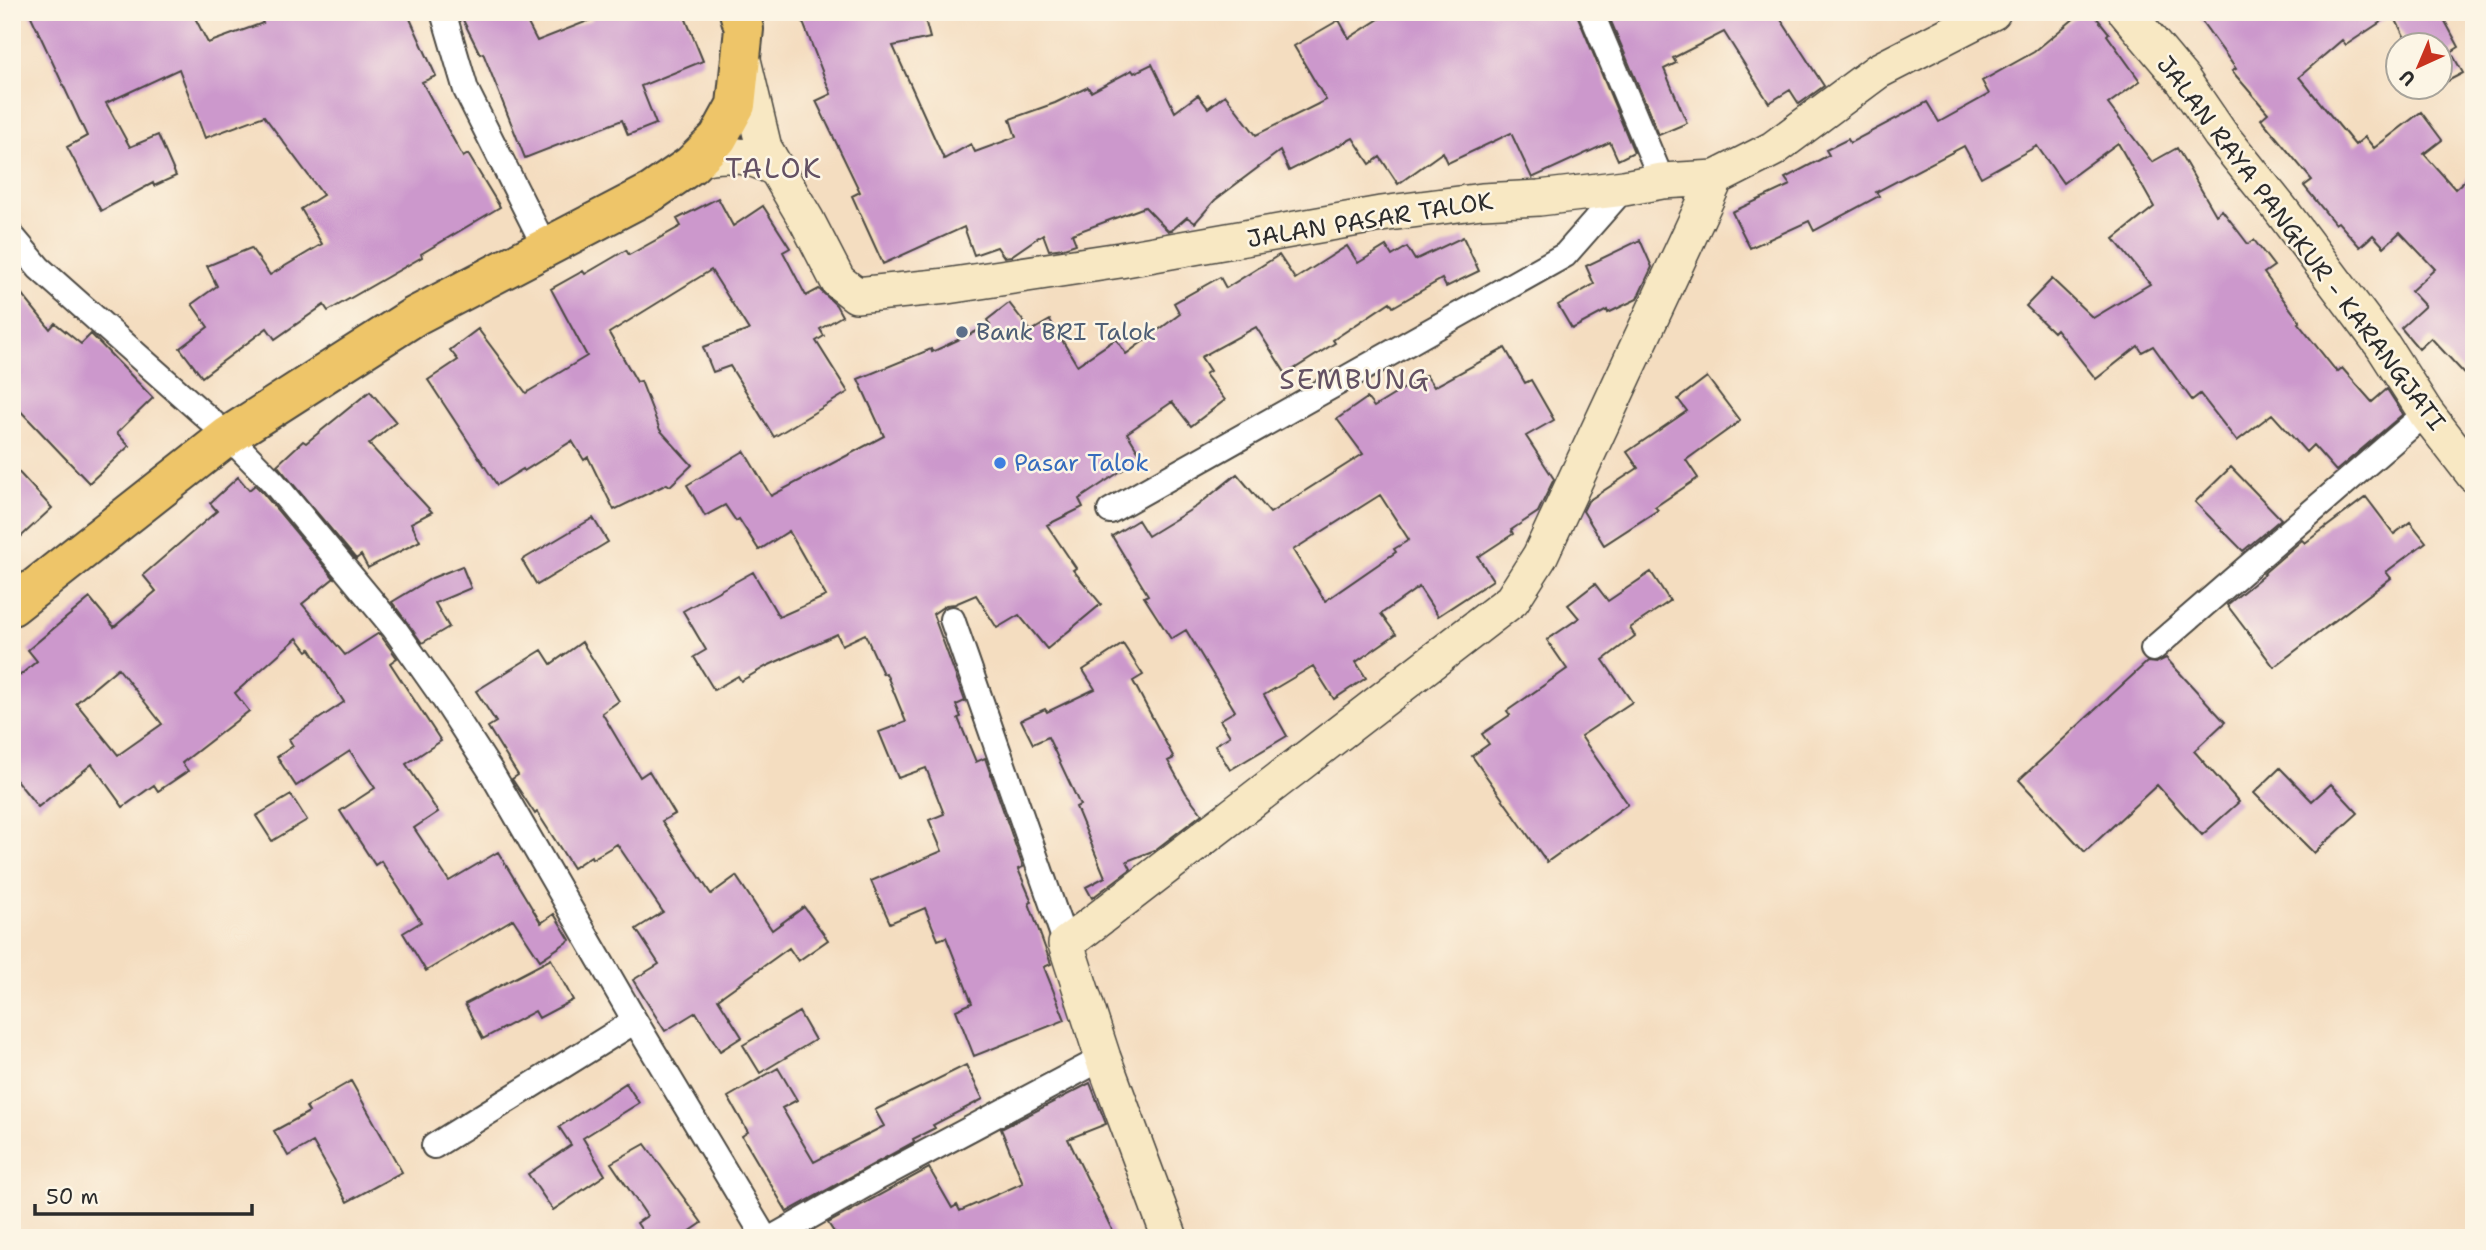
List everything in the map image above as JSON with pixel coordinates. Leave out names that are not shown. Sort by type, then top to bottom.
[{"type":"highway","points":[[12,606],[228,436],[415,316],[652,192],[697,159],[718,138],[736,105],[744,29],[739,12]]},
{"type":"main road","name":"JALAN PASAR TALOK","points":[[742,54],[764,148],[838,281],[856,295],[947,286],[1120,260],[1381,214],[1482,201],[1539,198],[1662,181],[1716,178],[1773,149],[1878,71],[1993,12]]},
{"type":"main road","name":"JALAN RAYA PANGKUR - KARANGJATI","points":[[2126,12],[2183,80],[2220,134],[2281,210],[2383,346],[2426,413],[2474,475]]},
{"type":"main road","points":[[697,159],[729,154],[759,160],[774,167]]},
{"type":"main road","points":[[1170,1238],[1103,1058],[1066,944],[1512,600],[1540,556],[1716,178]]},
{"type":"street","points":[[443,12],[466,90],[545,247]]},
{"type":"street","points":[[1591,12],[1662,181]]},
{"type":"street","points":[[1110,511],[1565,255],[1624,188]]},
{"type":"street","points":[[12,236],[39,268],[228,436],[274,483],[394,628],[490,770],[635,1021],[765,1238]]},
{"type":"street","points":[[2153,649],[2426,413]]},
{"type":"street","points":[[953,619],[1066,944]]},
{"type":"street","points":[[434,1146],[635,1021]]},
{"type":"street","points":[[772,1238],[896,1167],[1103,1058]]},
{"type":"building","points":[[29,12],[192,12],[208,43],[263,23],[257,12],[407,12],[436,76],[422,82],[463,157],[468,154],[500,207],[421,254],[422,257],[328,311],[324,305],[275,339],[267,328],[202,377],[180,348],[208,327],[192,304],[217,286],[207,266],[251,248],[270,275],[322,244],[301,209],[323,195],[264,116],[205,138],[179,69],[106,103],[130,147],[158,135],[176,176],[154,186],[153,183],[101,211],[67,147],[87,136]]},
{"type":"building","points":[[459,12],[522,12],[537,41],[593,19],[589,12],[683,12],[703,61],[641,86],[656,124],[628,135],[622,120],[525,158],[483,53],[480,54]]},
{"type":"building","points":[[799,12],[923,12],[930,38],[893,46],[944,159],[971,144],[975,152],[1016,137],[1010,119],[1055,103],[1088,87],[1091,92],[1132,70],[1134,73],[1152,64],[1175,112],[1198,95],[1208,108],[1225,95],[1256,135],[1326,100],[1294,46],[1339,20],[1349,38],[1390,12],[1576,12],[1634,152],[1618,160],[1610,142],[1532,178],[1511,133],[1448,163],[1443,152],[1398,184],[1380,157],[1370,164],[1353,138],[1289,171],[1280,151],[1215,200],[1195,223],[1187,217],[1172,230],[1168,231],[1145,207],[1072,234],[1076,244],[1049,250],[1043,234],[1011,256],[1004,257],[997,247],[974,255],[964,227],[883,264],[852,196],[860,192],[816,101],[831,94]]},
{"type":"building","points":[[1607,12],[1776,12],[1824,86],[1799,104],[1790,90],[1769,103],[1724,32],[1673,58],[1676,63],[1664,69],[1687,123],[1659,135]]},
{"type":"building","points":[[2082,12],[2092,12],[2140,81],[2108,104],[2152,162],[2177,148],[2216,215],[2222,210],[2248,244],[2254,240],[2274,266],[2264,273],[2300,322],[2298,323],[2337,372],[2342,368],[2372,402],[2387,389],[2403,414],[2336,471],[2313,445],[2306,452],[2272,414],[2237,441],[2200,394],[2192,400],[2153,346],[2142,352],[2138,346],[2096,379],[2056,329],[2053,332],[2026,306],[2052,279],[2093,318],[2150,284],[2114,239],[2154,207],[2118,143],[2063,183],[2037,146],[1981,177],[1964,146],[1876,192],[1879,196],[1814,231],[1809,221],[1750,248],[1732,212],[1790,185],[1785,178],[1829,155],[1826,150],[1848,139],[1850,143],[1927,102],[1939,122],[1989,94],[1982,81],[2034,52]]},
{"type":"building","points":[[2195,12],[2440,12],[2451,32],[2402,32],[2393,14],[2346,45],[2342,40],[2299,77],[2355,145],[2365,137],[2374,148],[2421,112],[2442,140],[2424,154],[2455,189],[2474,172],[2474,384],[2431,338],[2419,349],[2401,328],[2425,306],[2411,291],[2435,269],[2400,232],[2384,247],[2373,235],[2360,247],[2338,222],[2335,224],[2304,186],[2312,180],[2261,119],[2268,113],[2232,71],[2236,69]]},
{"type":"building","points":[[2454,38],[2459,47],[2454,50]]},
{"type":"building","points":[[2454,57],[2463,73],[2454,78]]},
{"type":"building","points":[[718,198],[733,226],[763,206],[790,248],[783,252],[806,296],[819,289],[836,305],[842,316],[820,329],[824,336],[816,341],[848,392],[774,437],[730,366],[713,372],[703,347],[749,330],[711,270],[609,333],[637,382],[641,381],[660,430],[692,465],[670,486],[667,484],[614,510],[588,457],[584,460],[572,441],[497,485],[428,380],[458,360],[450,350],[478,329],[526,393],[587,356],[551,289],[583,271],[585,274],[626,250],[629,255],[681,226],[677,219]]},
{"type":"building","points":[[1463,237],[1479,271],[1446,287],[1442,279],[1393,307],[1390,302],[1333,340],[1335,343],[1286,374],[1256,327],[1201,357],[1210,371],[1205,374],[1225,400],[1191,426],[1172,402],[1127,433],[1142,457],[1079,499],[1083,507],[1047,525],[1076,568],[1073,570],[1101,604],[1047,649],[1019,615],[997,628],[976,595],[946,605],[933,614],[965,701],[956,705],[961,717],[958,718],[976,762],[985,758],[1023,867],[1018,869],[1032,902],[1029,903],[1051,964],[1044,967],[1065,1020],[974,1056],[956,1010],[972,1003],[946,937],[938,940],[925,908],[890,923],[871,881],[942,851],[929,820],[944,814],[926,768],[898,778],[879,732],[906,722],[886,673],[883,674],[865,634],[842,645],[837,634],[741,681],[738,676],[714,690],[694,657],[706,650],[683,611],[753,572],[779,617],[826,596],[789,531],[759,550],[739,519],[736,521],[725,505],[705,516],[687,485],[744,451],[771,496],[884,436],[858,379],[931,349],[932,352],[990,325],[987,320],[1009,303],[1031,331],[1050,320],[1077,365],[1116,339],[1126,354],[1180,314],[1174,303],[1220,277],[1226,288],[1279,255],[1295,279],[1347,246],[1358,263],[1386,246],[1392,256],[1407,247],[1415,260]]},
{"type":"building","points":[[1640,240],[1652,267],[1637,299],[1608,313],[1607,310],[1572,329],[1558,305],[1594,284],[1586,266]]},
{"type":"building","points":[[12,282],[50,329],[55,323],[81,344],[91,334],[153,398],[117,433],[129,446],[89,483],[12,402]]},
{"type":"building","points":[[1505,348],[1525,383],[1531,380],[1554,420],[1526,436],[1554,479],[1538,512],[1511,530],[1513,534],[1478,557],[1493,580],[1438,616],[1419,587],[1381,614],[1396,634],[1356,662],[1366,678],[1334,699],[1313,666],[1264,695],[1287,736],[1230,770],[1215,745],[1230,736],[1220,720],[1235,711],[1186,630],[1171,639],[1144,597],[1148,595],[1112,536],[1138,520],[1148,536],[1197,506],[1237,474],[1270,513],[1363,454],[1337,419],[1367,398],[1374,407],[1426,375],[1434,387]],"holes":[[[1380,495],[1409,540],[1325,601],[1293,550]]]},
{"type":"building","points":[[1707,377],[1740,421],[1686,460],[1698,478],[1655,507],[1658,510],[1604,545],[1583,511],[1588,501],[1638,468],[1627,452],[1687,411],[1678,399]]},
{"type":"building","points":[[370,391],[396,422],[369,444],[432,512],[411,523],[420,541],[368,568],[361,555],[356,559],[277,465],[303,441],[306,443]]},
{"type":"building","points":[[12,465],[52,508],[12,545]]},
{"type":"building","points":[[2231,467],[2281,519],[2243,551],[2195,502]]},
{"type":"building","points":[[238,477],[249,490],[255,485],[334,578],[302,604],[345,655],[379,633],[397,658],[390,663],[441,741],[406,764],[438,812],[414,828],[449,881],[498,852],[541,923],[554,914],[570,940],[540,960],[513,919],[426,971],[403,933],[421,922],[381,861],[375,865],[340,811],[375,788],[350,751],[296,786],[277,757],[293,746],[289,739],[344,702],[310,649],[307,651],[297,638],[235,693],[249,711],[182,763],[188,771],[158,791],[154,785],[123,807],[92,764],[38,807],[12,775],[12,682],[37,661],[28,650],[90,598],[114,627],[156,591],[143,575],[217,511],[210,503]],"holes":[[[118,668],[162,724],[118,755],[76,703]]]},
{"type":"building","points":[[2366,497],[2394,534],[2410,522],[2426,542],[2386,572],[2391,578],[2274,667],[2227,605],[2302,540],[2305,543]]},
{"type":"building","points":[[593,518],[608,542],[537,585],[522,560]]},
{"type":"building","points":[[462,566],[471,588],[435,603],[449,627],[422,643],[392,602],[432,578]]},
{"type":"building","points":[[1651,572],[1670,601],[1630,628],[1635,636],[1603,660],[1632,702],[1581,736],[1628,804],[1547,862],[1472,756],[1489,744],[1482,734],[1510,715],[1507,711],[1567,669],[1547,640],[1579,618],[1568,605],[1595,584],[1608,601]]},
{"type":"building","points":[[582,642],[619,701],[602,713],[640,777],[649,771],[675,814],[662,821],[711,894],[736,876],[772,930],[804,907],[828,940],[798,961],[789,948],[718,999],[742,1037],[720,1051],[696,1012],[665,1031],[633,980],[659,964],[636,929],[663,912],[617,844],[573,868],[512,779],[518,775],[488,727],[496,722],[476,691],[542,650],[551,664]]},
{"type":"building","points":[[1123,644],[1143,675],[1133,681],[1174,758],[1168,761],[1186,793],[1202,814],[1155,850],[1127,861],[1131,869],[1092,898],[1086,887],[1105,877],[1076,807],[1080,805],[1048,737],[1033,744],[1021,720],[1045,709],[1047,712],[1095,689],[1083,670]]},
{"type":"building","points":[[2166,658],[2225,722],[2194,751],[2239,802],[2202,835],[2157,785],[2085,852],[2019,780],[2147,662],[2156,663]]},
{"type":"building","points":[[2280,768],[2312,801],[2331,784],[2358,813],[2314,853],[2254,793]]},
{"type":"building","points":[[291,795],[307,820],[272,841],[256,816]]},
{"type":"building","points":[[551,959],[573,1000],[539,1018],[535,1011],[483,1039],[465,1004]]},
{"type":"building","points":[[799,1012],[815,1040],[760,1073],[743,1045]]},
{"type":"building","points":[[966,1065],[983,1099],[933,1125],[935,1128],[913,1139],[914,1142],[787,1212],[742,1136],[748,1132],[728,1097],[778,1068],[797,1100],[782,1108],[814,1162],[884,1126],[875,1110]]},
{"type":"building","points":[[351,1081],[402,1172],[347,1202],[313,1142],[288,1156],[274,1131],[309,1112],[306,1107]]},
{"type":"building","points":[[626,1083],[639,1103],[583,1138],[605,1175],[553,1210],[528,1174],[571,1145],[559,1127]]},
{"type":"building","points":[[1090,1083],[1106,1124],[1068,1139],[1116,1238],[838,1238],[828,1223],[929,1168],[952,1208],[957,1205],[960,1211],[1023,1183],[1001,1129]]},
{"type":"building","points":[[645,1144],[702,1223],[680,1238],[647,1238],[637,1223],[647,1216],[611,1163]]},
{"type":"place","name":"Bank BRI Talok","points":[[962,332]]},
{"type":"place","name":"Pasar Talok","points":[[1000,463]]},
{"type":"district","name":"TALOK","points":[[774,168]]},
{"type":"district","name":"SEMBUNG","points":[[1355,379]]}]
